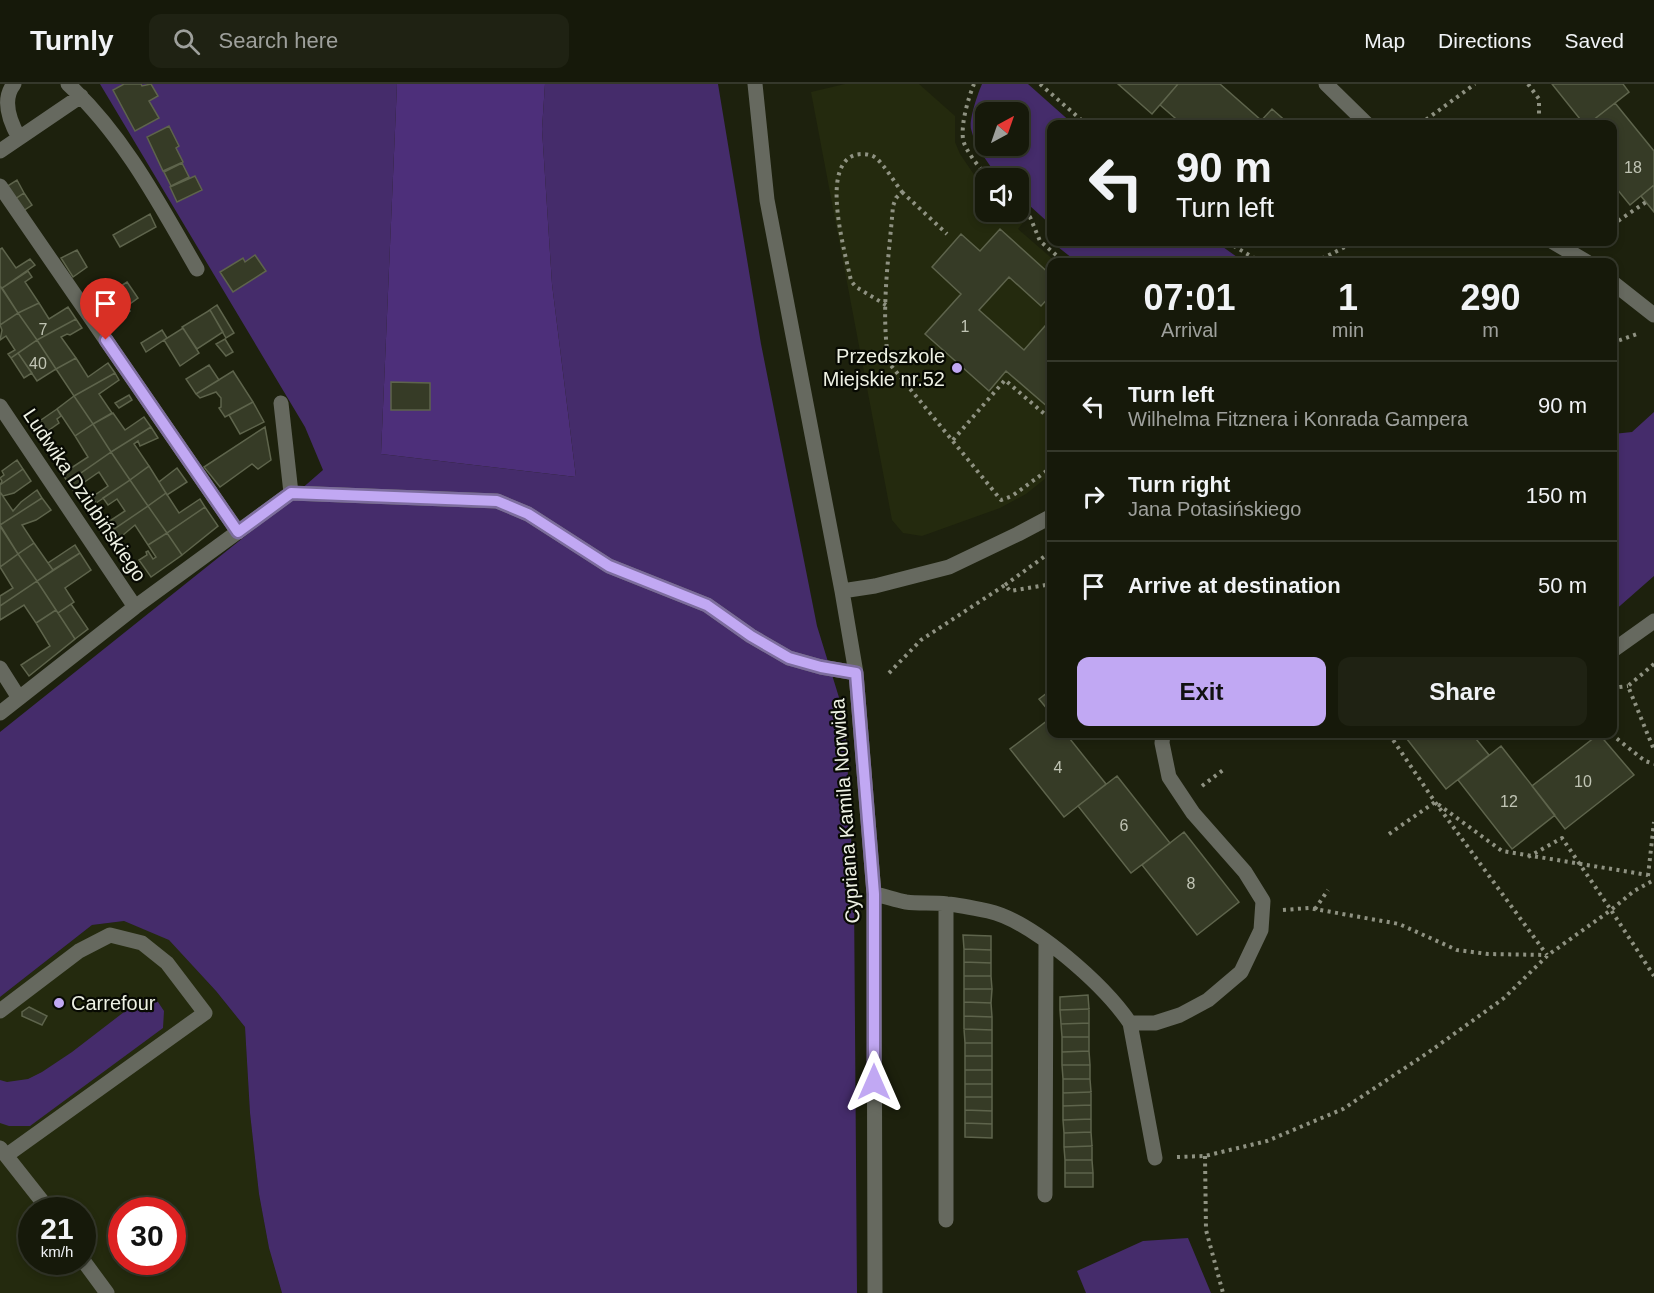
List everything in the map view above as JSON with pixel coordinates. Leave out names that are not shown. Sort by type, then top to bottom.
[{"type":"street","points":[[68,84],[81,96],[141,170],[196,269]]},
{"type":"street","name":"Cypriana Kamila Norwida","points":[[755,84],[767,200],[856,673],[874,894],[875,1293]]},
{"type":"street","points":[[1326,84],[1363,120]]},
{"type":"street","points":[[8,86],[11,124],[19,138]]},
{"type":"street","points":[[0,151],[81,96]]},
{"type":"street","points":[[0,186],[238,532]]},
{"type":"street","points":[[1560,246],[1580,258]]},
{"type":"street","points":[[1617,286],[1654,315]]},
{"type":"street","points":[[281,403],[291,493]]},
{"type":"street","name":"Ludwika Dziubińskiego","points":[[0,406],[135,607]]},
{"type":"street","points":[[0,713],[135,607],[291,493],[497,501],[528,514],[609,566],[707,605],[751,636],[789,658],[856,673]]},
{"type":"street","points":[[842,591],[875,586],[949,567],[1047,519]]},
{"type":"street","points":[[1617,647],[1654,621]]},
{"type":"street","points":[[0,669],[19,698]]},
{"type":"street","points":[[1130,1023],[1155,1023],[1180,1015],[1208,1000],[1241,972],[1261,930],[1263,901],[1245,872],[1193,813],[1169,777],[1162,738]]},
{"type":"street","points":[[874,894],[907,902],[946,903],[990,911],[1023,926],[1046,941],[1101,987],[1130,1023],[1155,1158]]},
{"type":"street","points":[[946,903],[946,1220]]},
{"type":"street","points":[[0,1011],[79,951],[110,935],[142,943],[167,963],[204,1013],[3,1151],[39,1197]]},
{"type":"street","points":[[1045,1196],[1046,941]]},
{"type":"street","points":[[94,1275],[107,1293]]},
{"type":"path","points":[[974,84],[966,103],[963,140],[980,168]]},
{"type":"path","points":[[1040,84],[1081,120]]},
{"type":"path","points":[[1426,120],[1475,84]]},
{"type":"path","points":[[1528,84],[1539,99],[1539,120]]},
{"type":"path","points":[[886,305],[856,287],[851,281],[836,193],[842,165],[848,158],[856,154],[867,154],[876,158],[903,192],[947,234]]},
{"type":"path","points":[[903,192],[896,198],[894,206],[886,305],[889,363],[1001,501],[1012,496],[1047,471]]},
{"type":"path","points":[[1617,222],[1646,202]]},
{"type":"path","points":[[1029,216],[1040,241],[1059,258]]},
{"type":"path","points":[[1234,246],[1254,258]]},
{"type":"path","points":[[1323,258],[1347,246]]},
{"type":"path","points":[[1617,341],[1646,331]]},
{"type":"path","points":[[953,440],[1005,380],[1047,416]]},
{"type":"path","points":[[889,673],[921,640],[1047,555]]},
{"type":"path","points":[[1005,585],[1010,591],[1047,585]]},
{"type":"path","points":[[1617,687],[1628,686],[1654,664]]},
{"type":"path","points":[[1628,686],[1654,750]]},
{"type":"path","points":[[1392,738],[1435,802],[1548,955]]},
{"type":"path","points":[[1616,738],[1645,761],[1654,764]]},
{"type":"path","points":[[1389,834],[1435,802]]},
{"type":"path","points":[[1435,802],[1502,851],[1528,857],[1648,874]]},
{"type":"path","points":[[1647,883],[1654,822]]},
{"type":"path","points":[[1528,857],[1562,838],[1654,976]]},
{"type":"path","points":[[1155,1158],[1205,1156],[1267,1141],[1343,1109],[1429,1052],[1503,998],[1548,955],[1654,880]]},
{"type":"path","points":[[1315,909],[1328,890]]},
{"type":"path","points":[[1300,908],[1399,924],[1457,950],[1497,955],[1548,955]]},
{"type":"path","points":[[1205,1156],[1206,1230],[1222,1293]]},
{"type":"shaded area","points":[[100,84],[397,84],[381,454],[576,477],[552,284],[542,129],[545,84],[718,84],[761,344],[817,626],[845,717],[854,894],[857,1293],[282,1293],[269,1248],[259,1194],[250,1113],[245,1027],[216,991],[169,940],[124,921],[92,925],[0,997],[0,732],[268,518],[323,470],[305,427]]},
{"type":"shaded area","points":[[397,84],[545,84],[542,129],[552,284],[576,477],[381,454]]},
{"type":"shaded area","name":"Przedszkole Miejskie nr.52","points":[[845,84],[919,84],[955,116],[955,142],[975,176],[975,222],[1024,222],[1018,229],[1051,258],[1047,258],[1047,477],[1026,494],[1000,508],[922,536],[903,533],[892,520],[811,92]]},
{"type":"shaded area","points":[[982,84],[1028,84],[1068,120],[1047,120],[1047,221],[1029,205],[1029,168],[992,168],[984,156],[1029,156],[1029,102],[975,102]]},
{"type":"shaded area","points":[[975,103],[975,140],[971,129]]},
{"type":"shaded area","points":[[1222,246],[1238,258],[1072,258],[1058,247]]},
{"type":"shaded area","points":[[1654,412],[1654,576],[1617,608],[1617,434],[1632,432]]},
{"type":"shaded area","points":[[124,921],[169,939],[245,1027],[250,1113],[259,1194],[269,1248],[282,1293],[0,1293],[0,997],[92,925]]},
{"type":"shaded area","points":[[146,999],[158,1002],[164,1011],[163,1028],[30,1126],[9,1126],[0,1123],[0,1080],[7,1082],[28,1079],[42,1072],[137,1002]]},
{"type":"shaded area","points":[[1188,1238],[1211,1293],[1086,1293],[1077,1271],[1143,1241]]},
{"type":"building","points":[[124,84],[141,84],[142,86],[151,84],[158,96],[149,101],[159,118],[135,131],[113,90]]},
{"type":"building","points":[[1118,84],[1178,84],[1152,114]]},
{"type":"building","points":[[1178,84],[1220,84],[1261,120],[1177,120],[1160,105]]},
{"type":"building","points":[[1552,84],[1623,84],[1629,92],[1593,120],[1581,120]]},
{"type":"building","points":[[1615,103],[1654,151],[1654,185],[1630,205],[1617,189],[1617,120],[1593,120]]},
{"type":"building","points":[[1272,109],[1284,120],[1262,120]]},
{"type":"building","points":[[169,126],[179,146],[176,148],[183,162],[163,171],[147,137]]},
{"type":"building","points":[[182,163],[189,177],[171,186],[164,172]]},
{"type":"building","points":[[195,176],[202,190],[177,202],[170,187]]},
{"type":"building","points":[[17,180],[24,193],[15,199],[6,187]]},
{"type":"building","points":[[1654,185],[1654,212],[1641,196]]},
{"type":"building","points":[[24,193],[32,205],[23,211],[15,199]]},
{"type":"building","points":[[150,214],[156,227],[120,247],[113,235]]},
{"type":"building","points":[[1000,229],[1047,271],[1047,299],[1041,306],[1009,277],[979,310],[1024,350],[1047,324],[1047,406],[1006,371],[989,391],[925,334],[961,294],[932,267],[961,234],[980,251]]},
{"type":"building","points":[[2,248],[16,268],[30,259],[35,265],[2,288],[0,286],[0,249]]},
{"type":"building","points":[[77,250],[87,267],[73,277],[61,258]]},
{"type":"building","points":[[255,255],[266,271],[233,292],[220,272],[243,258],[245,262]]},
{"type":"building","points":[[28,271],[32,277],[25,282],[39,303],[18,313],[2,288]]},
{"type":"building","points":[[127,282],[138,298],[127,306],[116,289]]},
{"type":"building","points":[[0,286],[18,313],[0,325]]},
{"type":"building","points":[[116,289],[130,311],[106,328],[91,307]]},
{"type":"building","points":[[39,303],[49,319],[68,307],[76,319],[37,340],[18,313]]},
{"type":"building","points":[[217,305],[234,333],[226,338],[210,310],[208,311]]},
{"type":"building","points":[[210,310],[223,332],[197,349],[182,327]]},
{"type":"building","points":[[18,313],[37,340],[11,358],[8,354],[15,350],[6,336],[0,340],[2,330],[0,325]]},
{"type":"building","points":[[76,319],[82,328],[61,337],[76,358],[56,369],[37,340]]},
{"type":"building","points":[[183,328],[199,353],[180,366],[164,340]]},
{"type":"building","points":[[162,330],[167,338],[146,352],[141,343]]},
{"type":"building","points":[[225,339],[233,352],[226,356],[216,344]]},
{"type":"building","points":[[37,340],[56,369],[37,381],[18,353]]},
{"type":"building","points":[[18,353],[32,373],[24,378],[11,358]]},
{"type":"building","points":[[76,358],[88,377],[108,363],[115,373],[74,396],[56,369]]},
{"type":"building","points":[[209,365],[219,380],[196,394],[186,379]]},
{"type":"building","points":[[233,371],[253,402],[225,417],[219,408],[221,398],[216,392],[200,398],[196,394]]},
{"type":"building","points":[[115,373],[119,380],[99,394],[112,413],[93,424],[74,396]]},
{"type":"building","points":[[391,382],[430,383],[430,410],[391,410]]},
{"type":"building","points":[[129,395],[132,400],[119,408],[115,403]]},
{"type":"building","points":[[74,396],[93,424],[75,436],[57,409]]},
{"type":"building","points":[[253,402],[264,422],[240,434],[229,415]]},
{"type":"building","points":[[57,409],[61,416],[57,419],[59,423],[39,437],[31,427]]},
{"type":"building","points":[[113,413],[125,430],[144,417],[151,427],[111,452],[93,424]]},
{"type":"building","points":[[93,424],[111,452],[68,482],[62,474],[88,457],[75,436]]},
{"type":"building","points":[[151,427],[158,438],[140,446],[138,441],[134,444],[149,466],[130,480],[111,452]]},
{"type":"building","points":[[265,427],[271,460],[258,469],[252,464],[220,487],[204,467]]},
{"type":"building","points":[[111,452],[130,480],[96,503],[92,497],[108,486],[99,472],[73,490],[68,482]]},
{"type":"building","points":[[17,460],[23,469],[0,485],[2,481],[0,478],[4,475],[2,471]]},
{"type":"building","points":[[149,466],[166,493],[148,506],[130,480]]},
{"type":"building","points":[[177,468],[187,482],[167,495],[159,482]]},
{"type":"building","points":[[23,469],[31,481],[14,493],[3,496],[0,492],[0,485]]},
{"type":"building","points":[[130,480],[148,506],[104,536],[99,528],[125,511],[117,499],[108,505],[103,498]]},
{"type":"building","points":[[37,490],[42,498],[0,525],[0,492],[13,511]]},
{"type":"building","points":[[166,493],[179,513],[200,499],[205,507],[167,533],[148,506]]},
{"type":"building","points":[[42,498],[51,510],[36,520],[22,525],[34,543],[18,554],[0,525]]},
{"type":"building","points":[[148,506],[167,533],[148,545],[135,525],[111,545],[104,536]]},
{"type":"building","points":[[205,507],[218,526],[182,555],[167,533]]},
{"type":"building","points":[[0,526],[18,554],[0,567]]},
{"type":"building","points":[[167,533],[182,555],[151,577],[139,560],[147,555],[148,551],[153,559],[156,557],[148,545]]},
{"type":"building","points":[[34,543],[53,570],[37,581],[18,554]]},
{"type":"building","points":[[75,545],[80,553],[53,570],[48,563]]},
{"type":"building","points":[[80,553],[91,570],[65,588],[74,602],[58,613],[37,581]]},
{"type":"building","points":[[18,554],[37,581],[0,606],[0,596],[13,588],[0,567]]},
{"type":"building","points":[[37,581],[56,610],[36,623],[24,605],[0,620],[0,606]]},
{"type":"building","points":[[71,604],[88,629],[75,639],[58,613]]},
{"type":"building","points":[[56,610],[75,639],[29,676],[21,665],[50,646],[36,623]]},
{"type":"building","points":[[1047,693],[1047,709],[1039,699]]},
{"type":"building","points":[[1047,721],[1047,738],[1069,738],[1106,784],[1064,817],[1010,749]]},
{"type":"building","points":[[1406,738],[1475,738],[1489,755],[1446,789]]},
{"type":"building","points":[[1594,738],[1602,738],[1634,775],[1565,829],[1532,786]]},
{"type":"building","points":[[1501,746],[1555,815],[1512,849],[1458,780]]},
{"type":"building","points":[[1117,776],[1170,843],[1131,873],[1078,806]]},
{"type":"building","points":[[1184,832],[1239,902],[1197,935],[1142,865]]},
{"type":"building","points":[[963,935],[991,936],[991,950],[964,949]]},
{"type":"building","points":[[964,949],[991,950],[991,963],[964,962]]},
{"type":"building","points":[[964,962],[991,963],[991,976],[964,976]]},
{"type":"building","points":[[964,976],[991,976],[992,989],[964,989]]},
{"type":"building","points":[[964,989],[992,989],[991,1003],[964,1002]]},
{"type":"building","points":[[1088,995],[1089,1009],[1060,1010],[1060,997]]},
{"type":"building","points":[[964,1002],[991,1003],[992,1017],[964,1016]]},
{"type":"building","points":[[29,1007],[47,1016],[42,1025],[22,1016],[22,1012]]},
{"type":"building","points":[[1089,1009],[1089,1023],[1061,1024],[1060,1010]]},
{"type":"building","points":[[964,1016],[992,1017],[992,1030],[964,1029]]},
{"type":"building","points":[[1089,1023],[1089,1037],[1062,1037],[1061,1024]]},
{"type":"building","points":[[964,1029],[992,1030],[992,1043],[965,1043]]},
{"type":"building","points":[[1062,1037],[1089,1037],[1089,1051],[1062,1052]]},
{"type":"building","points":[[965,1043],[992,1043],[992,1056],[965,1056]]},
{"type":"building","points":[[1089,1051],[1090,1065],[1062,1065],[1062,1052]]},
{"type":"building","points":[[965,1056],[992,1056],[992,1070],[965,1070]]},
{"type":"building","points":[[1062,1065],[1090,1065],[1090,1079],[1063,1079]]},
{"type":"building","points":[[965,1070],[992,1070],[992,1084],[965,1084]]},
{"type":"building","points":[[1063,1079],[1090,1079],[1091,1092],[1063,1093]]},
{"type":"building","points":[[965,1084],[992,1084],[992,1097],[965,1097]]},
{"type":"building","points":[[1091,1092],[1091,1105],[1063,1106],[1063,1093]]},
{"type":"building","points":[[965,1097],[992,1097],[992,1111],[965,1110]]},
{"type":"building","points":[[1091,1105],[1091,1119],[1063,1120],[1063,1106]]},
{"type":"building","points":[[965,1110],[992,1111],[992,1124],[965,1123]]},
{"type":"building","points":[[1091,1119],[1091,1132],[1064,1133],[1063,1120]]},
{"type":"building","points":[[965,1123],[992,1124],[992,1138],[965,1137]]},
{"type":"building","points":[[1091,1132],[1092,1146],[1064,1147],[1064,1133]]},
{"type":"building","points":[[1092,1146],[1092,1160],[1065,1160],[1064,1147]]},
{"type":"building","points":[[1065,1160],[1092,1160],[1093,1173],[1065,1173]]},
{"type":"building","points":[[1065,1173],[1093,1173],[1093,1187],[1065,1187]]},
{"type":"place","name":"Przedszkole Miejskie nr.52","points":[[957,368]]},
{"type":"place","name":"Carrefour","points":[[59,1003]]},
{"type":"route","points":[[106,340],[238,532],[291,493],[497,501],[528,514],[609,566],[707,605],[751,636],[789,658],[856,673],[874,894],[874,1082]]}]
